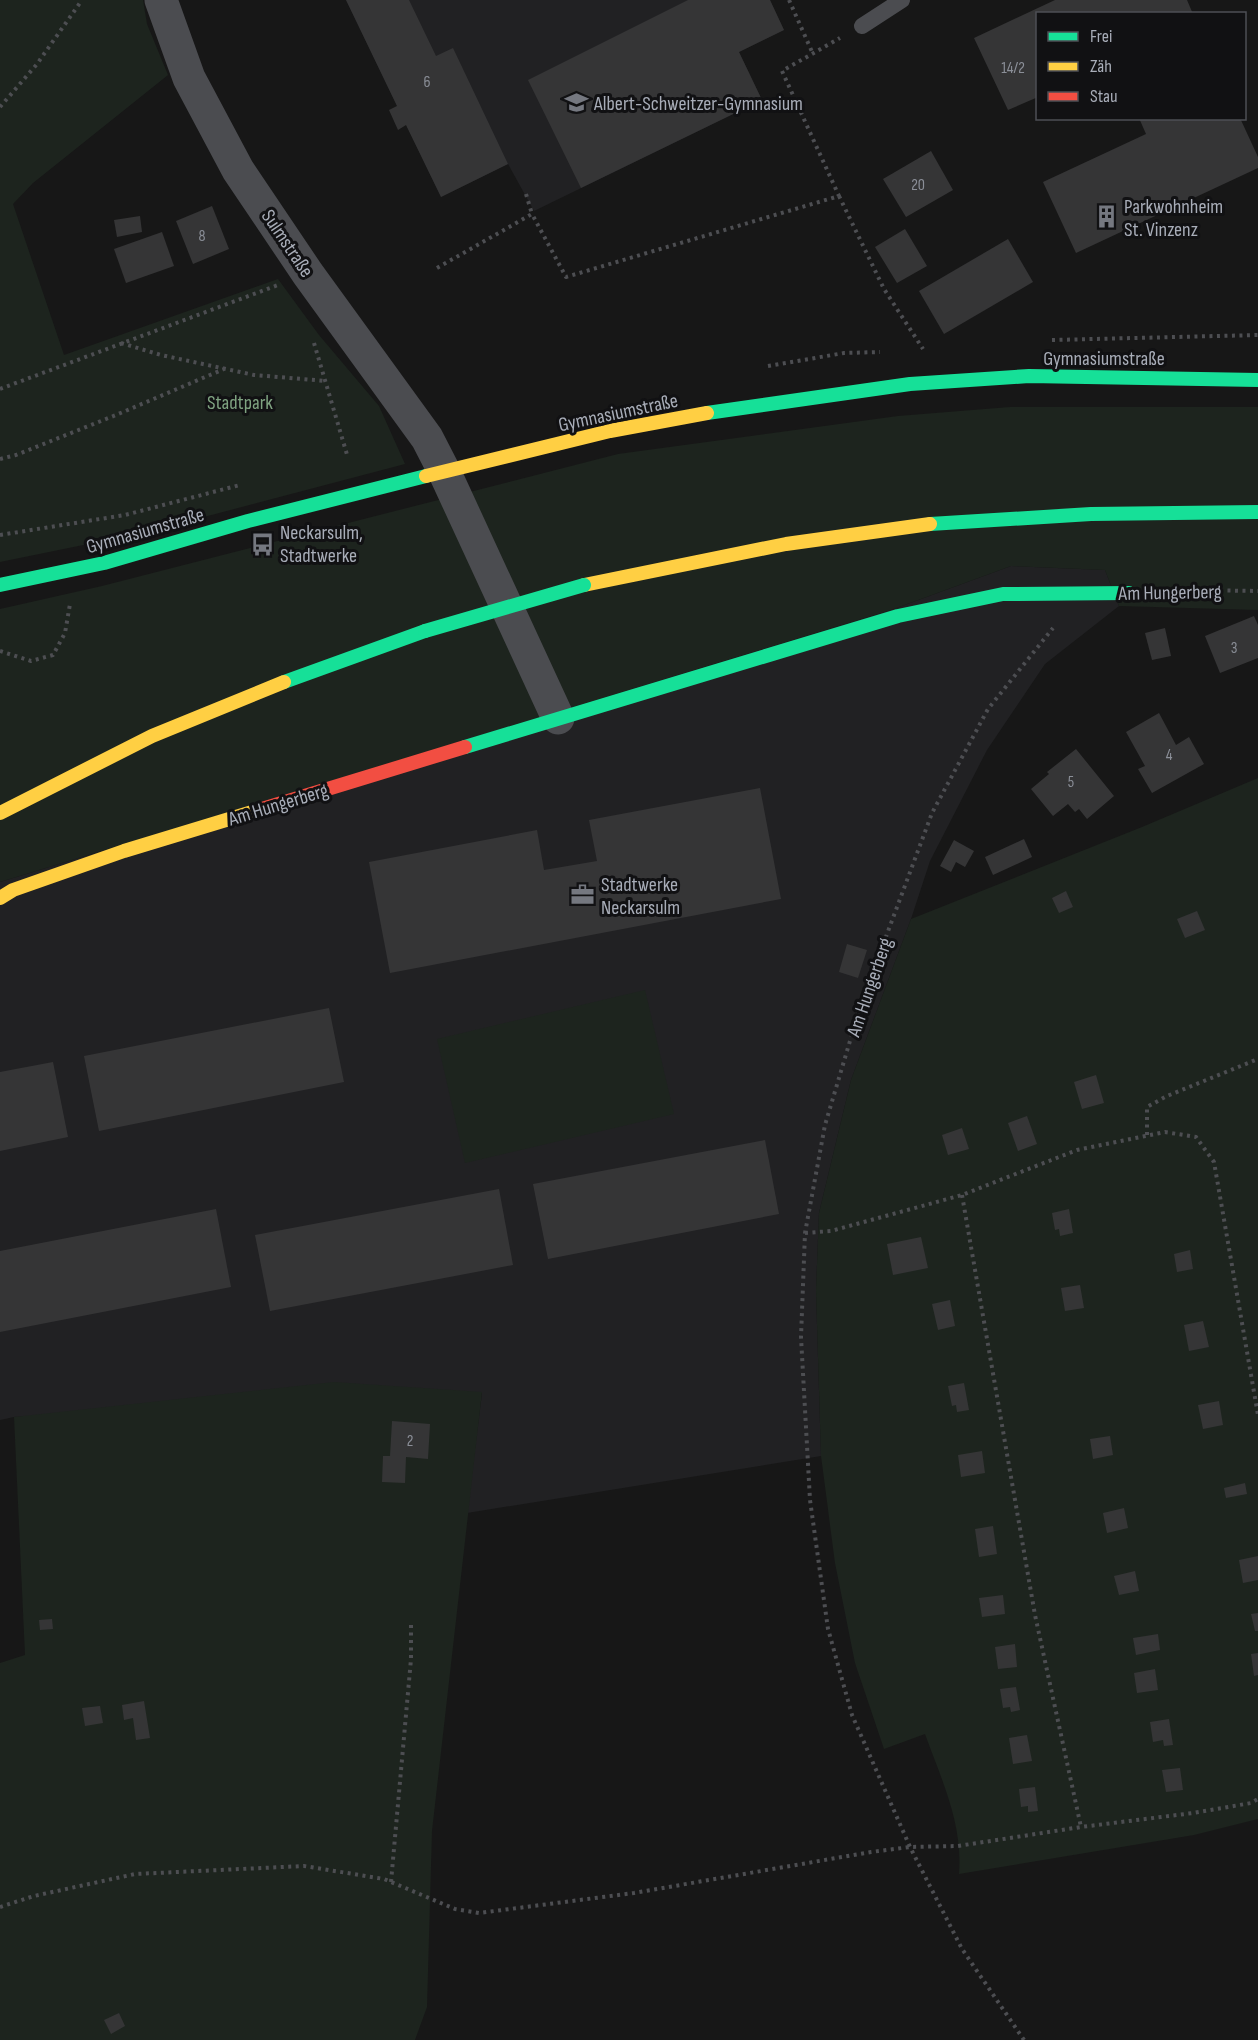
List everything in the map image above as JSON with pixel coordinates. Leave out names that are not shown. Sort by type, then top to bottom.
[{"type":"main road","name":"Gymnasiumstraße","points":[[0,585],[105,563],[248,521],[610,431],[739,407],[910,384],[1029,376],[1258,380]]},
{"type":"main road","points":[[0,813],[152,736],[289,680],[425,631],[584,585],[684,563],[816,539],[946,523],[1086,513],[1258,512]]},
{"type":"main road","name":"Am Hungerberg","points":[[0,898],[13,890],[124,851],[898,616],[1003,594],[1129,593]]},
{"type":"street","name":"Sulmstraße","points":[[161,0],[189,78],[238,170],[309,274],[427,438],[444,471]]},
{"type":"street","points":[[444,471],[558,718]]},
{"type":"lane","points":[[862,26],[902,0]]},
{"type":"path","points":[[0,107],[37,64],[82,0]]},
{"type":"path","points":[[789,0],[813,54]]},
{"type":"path","points":[[862,26],[783,71],[839,196],[884,288],[923,350]]},
{"type":"path","points":[[526,194],[532,214],[566,277],[839,196]]},
{"type":"path","points":[[437,268],[532,214]]},
{"type":"path","points":[[0,389],[279,285]]},
{"type":"path","points":[[120,343],[161,355],[254,375],[326,381]]},
{"type":"path","points":[[317,350],[348,458],[337,461]]},
{"type":"path","points":[[0,459],[16,455],[116,415],[224,369]]},
{"type":"path","points":[[0,536],[125,515],[248,483]]},
{"type":"path","points":[[0,651],[31,661],[53,655],[65,633],[70,605],[67,571]]},
{"type":"path","name":"Am Hungerberg","points":[[1129,593],[1194,590],[1258,591]]},
{"type":"path","name":"Am Hungerberg","points":[[1024,2040],[962,1949],[910,1847],[852,1716],[828,1629],[810,1500],[805,1430],[801,1337],[805,1233],[825,1125],[861,1004],[932,813],[988,709],[1082,594]]},
{"type":"path","points":[[1147,1136],[1147,1107],[1167,1096],[1258,1059]]},
{"type":"path","points":[[805,1233],[831,1231],[962,1195],[1077,1149],[1165,1132],[1196,1137],[1214,1162],[1258,1415]]},
{"type":"path","points":[[962,1195],[1035,1615],[1081,1827]]},
{"type":"path","points":[[391,1882],[411,1659],[411,1625]]},
{"type":"path","points":[[0,1906],[34,1896],[135,1874],[304,1866],[384,1879],[455,1909],[479,1913],[634,1893],[910,1847],[958,1846],[1081,1827],[1193,1814],[1258,1800]]},
{"type":"shaded area","name":"Albert-Schweitzer-Gymnasium","points":[[346,0],[770,0],[784,30],[739,52],[762,100],[534,211],[508,164],[441,197]]},
{"type":"shaded area","points":[[1011,566],[1105,570],[1119,606],[1045,664],[987,750],[930,861],[911,919],[851,1080],[819,1213],[816,1291],[821,1456],[467,1513],[482,1393],[14,1417],[0,1420],[0,882],[891,610]]},
{"type":"green space","name":"Stadtpark","points":[[0,0],[143,0],[147,24],[168,75],[33,183],[13,204],[64,355],[278,279],[319,335],[379,406],[405,464],[147,532],[0,562]]},
{"type":"green space","points":[[1010,407],[1258,407],[1258,610],[1119,606],[1105,570],[1011,566],[891,610],[0,882],[0,609],[102,586],[618,454],[898,416]]},
{"type":"green space","points":[[1258,778],[1258,1819],[1194,1835],[959,1874],[958,1838],[950,1803],[925,1734],[884,1749],[855,1663],[835,1563],[821,1456],[816,1291],[819,1213],[851,1080],[911,919]]},
{"type":"green space","points":[[645,990],[674,1114],[465,1163],[437,1039]]},
{"type":"green space","points":[[334,1382],[482,1392],[432,1831],[427,2007],[415,2040],[0,2040],[0,1663],[25,1655],[14,1417]]},
{"type":"building","points":[[346,0],[409,0],[436,56],[453,48],[508,164],[441,197],[406,125],[398,130],[389,110],[397,106]]},
{"type":"building","points":[[688,0],[770,0],[784,30],[739,52],[762,100],[581,188],[528,80]]},
{"type":"building","points":[[1055,0],[1187,0],[1192,12],[1036,12],[1036,98],[1008,110],[974,38]]},
{"type":"building","name":"Parkwohnheim St. Vinzenz","points":[[1140,120],[1241,120],[1258,157],[1258,168],[1076,253],[1043,182],[1146,134]]},
{"type":"building","points":[[931,151],[953,190],[906,217],[883,179]]},
{"type":"building","points":[[212,206],[229,249],[193,264],[176,221]]},
{"type":"building","points":[[140,216],[142,232],[117,237],[114,220]]},
{"type":"building","points":[[905,229],[927,266],[897,283],[875,247]]},
{"type":"building","points":[[162,232],[174,266],[126,283],[114,249]]},
{"type":"building","points":[[1008,239],[1033,282],[944,334],[919,291]]},
{"type":"building","points":[[1254,616],[1258,625],[1258,658],[1220,673],[1205,636]]},
{"type":"building","points":[[1165,628],[1171,656],[1152,660],[1145,633]]},
{"type":"building","points":[[1159,713],[1176,745],[1189,737],[1204,764],[1152,793],[1138,769],[1145,766],[1126,732]]},
{"type":"building","points":[[1076,749],[1114,796],[1087,819],[1079,809],[1075,812],[1068,804],[1053,816],[1031,789],[1049,774],[1047,772]]},
{"type":"building","points":[[760,788],[781,899],[390,973],[369,862],[537,830],[544,870],[597,861],[589,820]]},
{"type":"building","points":[[1024,839],[1032,857],[993,875],[985,857]]},
{"type":"building","points":[[954,840],[974,851],[965,867],[956,862],[951,872],[940,866]]},
{"type":"building","points":[[1066,891],[1073,907],[1059,913],[1052,898]]},
{"type":"building","points":[[1197,911],[1205,930],[1185,938],[1177,919]]},
{"type":"building","points":[[847,944],[867,950],[858,978],[839,972]]},
{"type":"building","points":[[329,1008],[344,1082],[99,1131],[84,1056]]},
{"type":"building","points":[[53,1062],[68,1137],[0,1151],[0,1072]]},
{"type":"building","points":[[1096,1075],[1104,1103],[1082,1109],[1074,1082]]},
{"type":"building","points":[[1027,1116],[1037,1144],[1018,1151],[1008,1123]]},
{"type":"building","points":[[962,1128],[969,1149],[948,1155],[942,1135]]},
{"type":"building","points":[[765,1140],[779,1214],[548,1259],[533,1184]]},
{"type":"building","points":[[499,1189],[513,1265],[270,1311],[255,1235]]},
{"type":"building","points":[[216,1209],[231,1287],[0,1332],[0,1251]]},
{"type":"building","points":[[1069,1209],[1073,1233],[1060,1236],[1059,1229],[1055,1230],[1052,1213]]},
{"type":"building","points":[[921,1237],[928,1268],[893,1275],[887,1244]]},
{"type":"building","points":[[1190,1250],[1193,1269],[1177,1272],[1174,1254]]},
{"type":"building","points":[[1080,1285],[1084,1308],[1065,1311],[1061,1288]]},
{"type":"building","points":[[950,1300],[955,1326],[938,1330],[932,1304]]},
{"type":"building","points":[[1203,1321],[1209,1347],[1189,1351],[1184,1325]]},
{"type":"building","points":[[964,1383],[969,1410],[957,1412],[956,1405],[952,1406],[948,1386]]},
{"type":"building","points":[[1219,1401],[1223,1425],[1203,1429],[1198,1405]]},
{"type":"building","points":[[392,1421],[430,1424],[428,1459],[406,1457],[405,1483],[382,1482],[383,1456],[390,1456]]},
{"type":"building","points":[[1110,1436],[1113,1455],[1093,1459],[1090,1439]]},
{"type":"building","points":[[982,1451],[985,1473],[961,1477],[958,1455]]},
{"type":"building","points":[[1245,1483],[1247,1494],[1226,1498],[1224,1488]]},
{"type":"building","points":[[1124,1508],[1128,1528],[1107,1533],[1103,1513]]},
{"type":"building","points":[[993,1526],[997,1554],[979,1557],[975,1529]]},
{"type":"building","points":[[1258,1556],[1258,1580],[1243,1583],[1239,1560]]},
{"type":"building","points":[[1135,1571],[1139,1591],[1119,1595],[1114,1576]]},
{"type":"building","points":[[1003,1595],[1005,1614],[982,1617],[979,1598]]},
{"type":"building","points":[[1258,1613],[1258,1631],[1255,1631],[1251,1614]]},
{"type":"building","points":[[52,1619],[53,1629],[40,1630],[39,1620]]},
{"type":"building","points":[[1158,1634],[1160,1650],[1136,1655],[1133,1638]]},
{"type":"building","points":[[1015,1644],[1017,1667],[998,1669],[995,1647]]},
{"type":"building","points":[[1258,1653],[1258,1675],[1254,1676],[1251,1654]]},
{"type":"building","points":[[1155,1669],[1158,1690],[1137,1693],[1134,1673]]},
{"type":"building","points":[[1016,1687],[1020,1710],[1011,1712],[1010,1707],[1003,1708],[1000,1689]]},
{"type":"building","points":[[144,1701],[150,1738],[136,1740],[133,1718],[124,1720],[122,1705]]},
{"type":"building","points":[[100,1706],[103,1723],[85,1726],[82,1708]]},
{"type":"building","points":[[1169,1719],[1173,1745],[1164,1746],[1163,1740],[1153,1742],[1150,1722]]},
{"type":"building","points":[[1027,1735],[1032,1761],[1013,1764],[1009,1738]]},
{"type":"building","points":[[1180,1768],[1183,1790],[1166,1792],[1162,1770]]},
{"type":"building","points":[[1035,1787],[1038,1811],[1028,1812],[1028,1806],[1021,1807],[1019,1789]]},
{"type":"building","points":[[119,2013],[125,2026],[111,2034],[104,2020]]},
{"type":"traffic: fast","points":[[707,413],[910,384],[1029,376],[1258,380]]},
{"type":"traffic: fast","points":[[0,585],[104,563],[248,521],[426,476]]},
{"type":"traffic: fast","points":[[930,524],[1091,514],[1258,512]]},
{"type":"traffic: fast","points":[[425,631],[584,585]]},
{"type":"traffic: fast","points":[[465,747],[898,616],[1003,594],[1129,593]]},
{"type":"traffic: fast","points":[[284,682],[425,631]]},
{"type":"traffic: slow","points":[[426,476],[610,431],[707,413]]},
{"type":"traffic: slow","points":[[584,585],[786,544],[930,524]]},
{"type":"traffic: slow","points":[[0,813],[152,736],[284,682]]},
{"type":"traffic: slow","points":[[0,898],[13,890],[124,851],[262,809]]},
{"type":"traffic: jam","points":[[262,809],[465,747]]},
{"type":"place","name":"Albert-Schweitzer-Gymnasium","points":[[576,103]]},
{"type":"place","name":"Parkwohnheim St. Vinzenz","points":[[1106,217]]},
{"type":"place","name":"Neckarsulm, Stadtwerke","points":[[262,544]]},
{"type":"place","name":"Stadtwerke Neckarsulm","points":[[583,895]]}]
